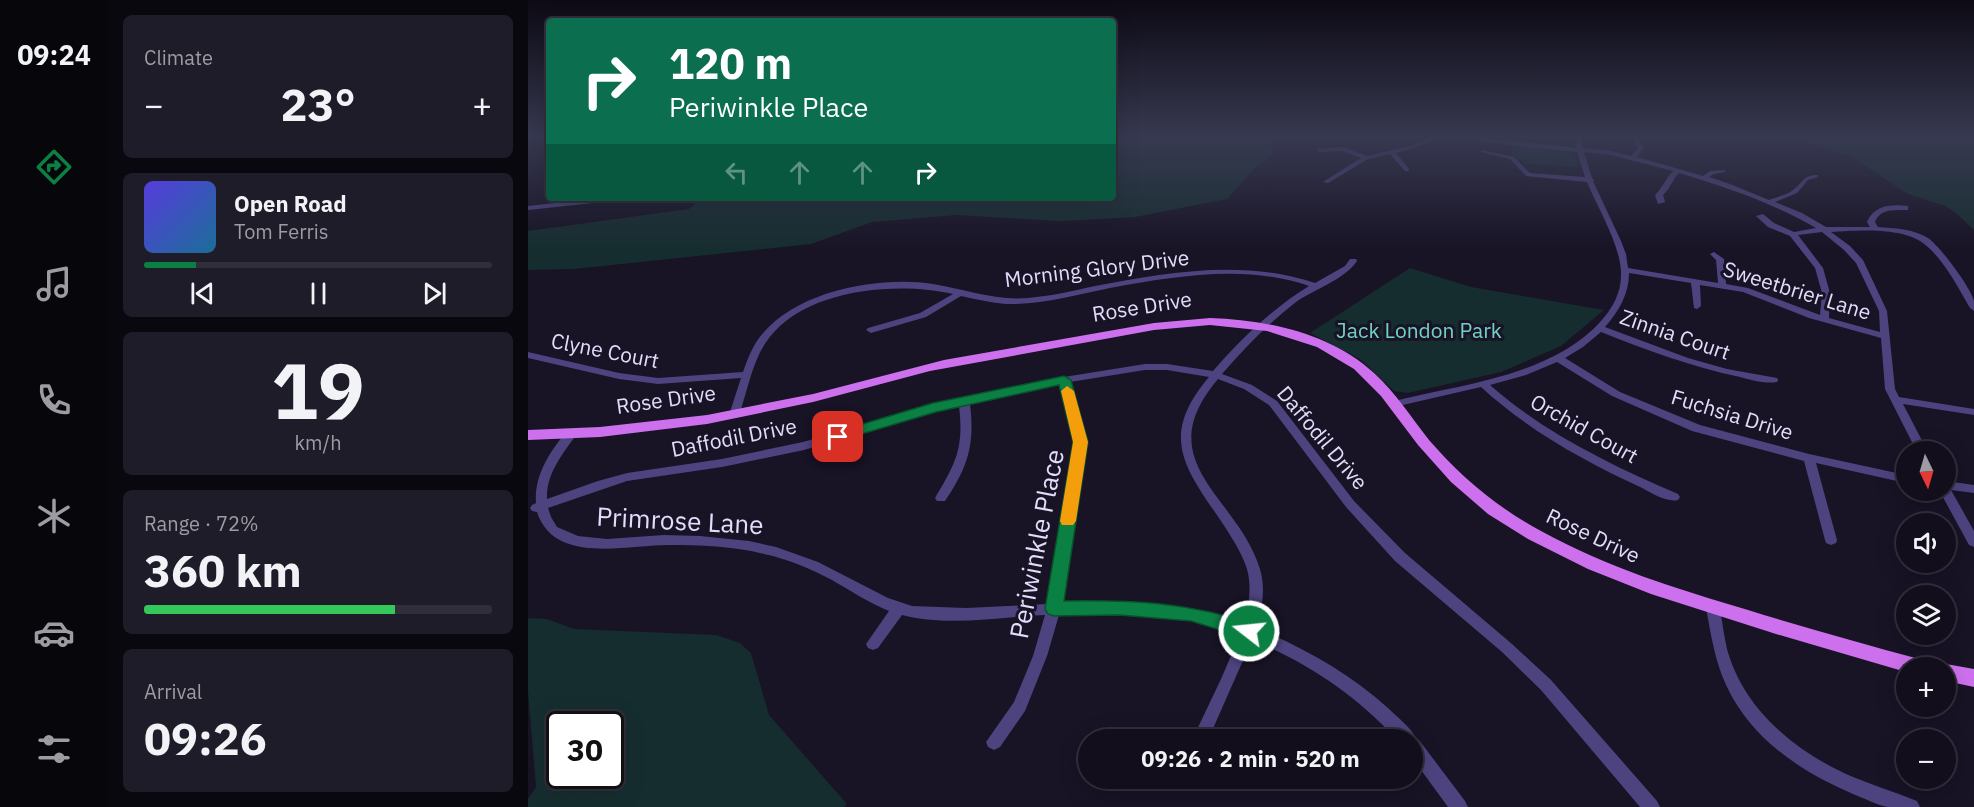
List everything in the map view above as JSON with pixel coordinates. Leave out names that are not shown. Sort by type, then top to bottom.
[{"type":"main road","name":"Rose Drive","points":[[528,435],[570,435],[646,428],[734,415],[825,396],[931,367],[1151,326],[1218,321],[1264,327],[1296,335],[1332,350],[1368,375],[1449,471],[1481,500],[1511,521],[1558,548],[1623,578],[1713,608],[1896,660]]},
{"type":"main road","points":[[1956,675],[1974,678]]},
{"type":"street","points":[[1326,182],[1340,174]]},
{"type":"street","points":[[1527,174],[1591,180]]},
{"type":"street","points":[[1394,404],[1523,373],[1558,358],[1600,328],[1623,295],[1626,270],[1622,253],[1589,174]]},
{"type":"street","points":[[1661,201],[1659,195],[1666,189],[1674,174]]},
{"type":"street","points":[[1687,174],[1769,202],[1823,229],[1860,262],[1883,311],[1888,379],[1894,399],[1917,441]]},
{"type":"street","points":[[1704,178],[1710,174]]},
{"type":"street","points":[[1769,202],[1795,192],[1806,179],[1816,176]]},
{"type":"street","points":[[528,208],[593,201]]},
{"type":"street","points":[[1876,230],[1870,222],[1879,210],[1905,208]]},
{"type":"street","points":[[1760,216],[1771,225],[1793,234],[1819,268],[1826,293],[1824,320]]},
{"type":"street","points":[[1793,234],[1823,229],[1876,230],[1923,238],[1940,257],[1974,308]]},
{"type":"street","points":[[1714,254],[1720,259],[1722,285]]},
{"type":"street","points":[[1205,729],[1249,631],[1257,594],[1252,564],[1193,469],[1186,441],[1188,418],[1193,405],[1217,375],[1286,305],[1348,268],[1353,261]]},
{"type":"street","name":"Sweetbrier Lane","points":[[1626,270],[1722,285],[1754,293],[1824,320],[1885,336]]},
{"type":"street","name":"Morning Glory Drive","points":[[734,415],[756,348],[769,332],[788,315],[833,295],[858,288],[895,285],[935,287],[983,300],[1020,301],[1160,278],[1250,272],[1278,273],[1317,286]]},
{"type":"street","points":[[1695,281],[1697,306]]},
{"type":"street","points":[[871,330],[915,318],[958,294]]},
{"type":"street","name":"Zinnia Court","points":[[1600,328],[1706,368],[1773,380]]},
{"type":"street","name":"Clyne Court","points":[[528,355],[619,376],[658,381],[747,375]]},
{"type":"street","name":"Fuchsia Drive","points":[[1558,358],[1616,394],[1669,419],[1809,458],[1896,477]]},
{"type":"street","name":"Daffodil Drive","points":[[536,508],[619,479],[722,463],[804,446],[903,416],[1064,380],[1145,367],[1167,367],[1217,375],[1248,387],[1273,403],[1350,504],[1393,549],[1508,648],[1546,685],[1651,807]]},
{"type":"street","name":"Periwinkle Place","points":[[994,742],[1020,706],[1040,656],[1054,609],[1080,442],[1064,380]]},
{"type":"street","name":"Orchid Court","points":[[1482,383],[1523,420],[1548,435],[1674,497]]},
{"type":"street","points":[[1894,399],[1974,412]]},
{"type":"street","points":[[941,498],[958,473],[963,461],[968,425],[964,401]]},
{"type":"street","points":[[536,508],[534,493],[544,468],[570,435]]},
{"type":"street","points":[[1809,458],[1831,540]]},
{"type":"street","points":[[1956,486],[1974,489]]},
{"type":"street","points":[[1951,501],[1974,542]]},
{"type":"street","name":"Primrose Lane","points":[[536,508],[541,518],[555,531],[573,539],[590,542],[664,540],[736,544],[776,552],[803,560],[909,612],[947,614],[1119,607],[1191,614],[1259,634],[1313,662],[1356,690],[1397,729]]},
{"type":"street","points":[[873,644],[899,608]]},
{"type":"street","points":[[1713,608],[1716,640],[1733,686],[1762,726],[1807,764],[1842,781],[1911,807]]},
{"type":"street","points":[[1423,759],[1459,807]]},
{"type":"green space","points":[[1116,174],[1250,174],[1227,199],[1135,217],[1061,221],[956,215],[872,222],[811,244],[574,269],[528,270],[528,231],[689,209],[698,201],[1116,201]]},
{"type":"green space","points":[[1877,174],[1974,174],[1974,230],[1945,206],[1908,194]]},
{"type":"green space","name":"Jack London Park","points":[[1410,268],[1471,287],[1604,310],[1561,346],[1501,372],[1408,393],[1394,391],[1360,359],[1310,333]]},
{"type":"green space","points":[[528,618],[547,619],[574,629],[716,635],[740,643],[751,653],[769,715],[847,804],[844,807],[528,807],[528,799],[536,787],[528,691]]},
{"type":"slow traffic","points":[[1067,391],[1079,430],[1080,442],[1068,521]]},
{"type":"route","points":[[838,437],[933,408],[1064,380],[1079,430],[1080,442],[1054,609],[1119,607],[1191,614],[1249,631]]}]
